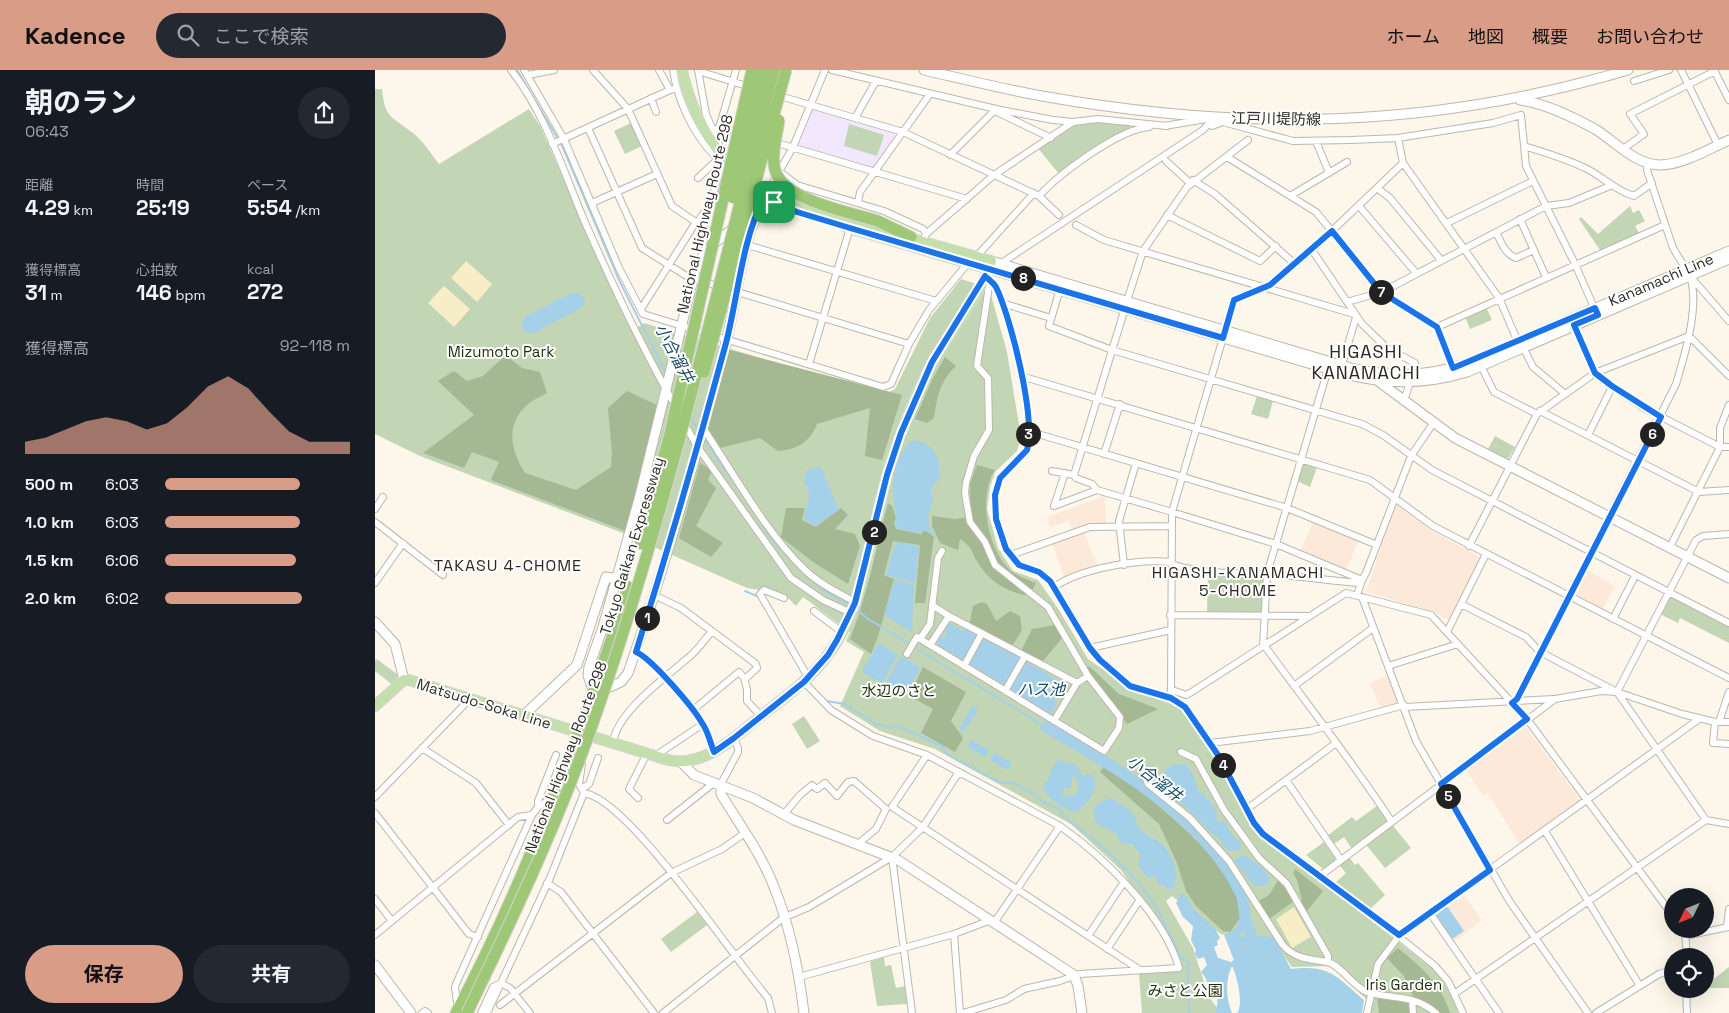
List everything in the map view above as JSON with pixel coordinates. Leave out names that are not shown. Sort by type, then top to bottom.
[{"type":"highway","name":"National Highway Route 298","points":[[460,1012],[504,916],[555,796],[615,634],[670,434],[752,70]]},
{"type":"highway","name":"Tokyo Gaikan Expressway","points":[[460,1012],[510,912],[559,798],[629,596],[673,443],[763,70]]},
{"type":"highway","name":"Tokyo Gaikan Expressway","points":[[460,1012],[536,863],[581,754],[605,687],[676,451],[774,70]]},
{"type":"highway","name":"National Highway Route 298","points":[[472,1013],[544,856],[582,763],[610,687],[680,464],[785,76]]},
{"type":"highway","points":[[785,76],[774,158],[778,177],[794,194],[878,221],[911,237]]},
{"type":"main road","points":[[678,70],[704,140],[721,160],[749,187],[797,212],[972,260]]},
{"type":"main road","points":[[682,70],[693,109]]},
{"type":"main road","points":[[766,195],[799,207],[911,237],[925,238],[991,271]]},
{"type":"main road","name":"Matsudo-Soka Line","points":[[375,706],[405,680],[651,755],[681,762],[714,752],[734,738],[806,680],[828,655],[842,632],[853,607],[887,475],[901,433],[932,362],[991,271]]},
{"type":"street","points":[[511,70],[533,105],[552,144],[611,284],[640,341],[668,388],[791,578],[823,600],[853,607]]},
{"type":"street","points":[[554,70],[526,72],[564,138],[619,268],[642,311],[682,327],[886,388],[891,384],[909,344],[936,301],[972,260],[1037,195],[1069,168],[1128,132],[1145,127],[1223,122],[1293,141],[1317,141],[1398,138],[1493,123],[1521,115],[1526,166],[1575,264],[1596,311]]},
{"type":"street","points":[[593,70],[628,109],[672,206],[697,223],[720,237],[936,301]]},
{"type":"street","points":[[659,70],[670,90]]},
{"type":"street","points":[[673,70],[678,89],[695,131],[721,160]]},
{"type":"street","points":[[715,129],[736,70]]},
{"type":"street","points":[[610,687],[627,677],[654,595],[727,340],[757,213],[793,147],[825,70]]},
{"type":"street","points":[[832,70],[995,109],[1053,120],[1073,122],[1098,119],[1167,126]]},
{"type":"street","name":"江戸川堤防線","points":[[924,70],[1018,92],[1213,122],[1372,118],[1471,107],[1515,99],[1628,70]]},
{"type":"street","points":[[1634,82],[1669,70]]},
{"type":"street","points":[[1681,70],[1718,144]]},
{"type":"street","points":[[629,318],[642,311],[668,264],[711,202],[721,160],[715,129],[703,100],[698,71],[903,132],[1037,195],[1059,215]]},
{"type":"street","points":[[1623,149],[1644,134],[1630,114],[1714,71],[1729,100]]},
{"type":"street","points":[[855,118],[875,81]]},
{"type":"street","points":[[552,144],[651,98],[670,90],[678,89]]},
{"type":"street","points":[[858,203],[860,192],[930,94]]},
{"type":"street","points":[[651,98],[657,112]]},
{"type":"street","points":[[1515,99],[1528,101],[1575,119],[1648,163],[1671,164],[1729,140]]},
{"type":"street","points":[[995,109],[1051,138]]},
{"type":"street","points":[[950,155],[995,109]]},
{"type":"street","points":[[925,238],[994,175],[1073,122]]},
{"type":"street","points":[[920,638],[1104,751],[1119,728],[1120,717],[1088,676],[1047,607],[995,565],[985,542],[970,522],[965,493],[966,483],[974,456],[989,430],[989,378],[977,366],[991,271],[1213,122]]},
{"type":"street","points":[[1189,124],[1193,136]]},
{"type":"street","points":[[588,128],[642,248],[693,279],[909,344]]},
{"type":"street","points":[[715,129],[793,147],[967,199]]},
{"type":"street","points":[[1398,138],[1403,163],[1499,298],[1520,345],[1533,367],[1564,393]]},
{"type":"street","points":[[1074,476],[1143,252],[1167,215],[1192,182],[1248,140]]},
{"type":"street","points":[[1317,141],[1329,173]]},
{"type":"street","points":[[1524,146],[1585,167],[1610,186],[1635,196],[1652,183]]},
{"type":"street","points":[[1227,157],[1316,212],[1381,292],[1437,327],[1453,368]]},
{"type":"street","points":[[698,178],[721,160]]},
{"type":"street","points":[[1166,161],[1192,182],[1215,194],[1295,264]]},
{"type":"street","points":[[1290,196],[1347,162]]},
{"type":"street","points":[[1171,698],[1172,512],[1234,300],[1270,285],[1312,250],[1403,163]]},
{"type":"street","points":[[1513,703],[1661,417],[1676,384],[1689,336],[1693,286],[1670,241],[1647,170],[1648,163]]},
{"type":"street","points":[[779,172],[797,184],[885,211],[923,229],[925,238]]},
{"type":"street","points":[[592,203],[657,174]]},
{"type":"street","points":[[1447,223],[1533,181]]},
{"type":"street","points":[[1347,302],[1381,292],[1546,206],[1569,203],[1610,186]]},
{"type":"street","points":[[1377,188],[1390,198],[1441,260]]},
{"type":"street","points":[[1359,206],[1416,273]]},
{"type":"street","points":[[594,693],[588,675],[589,667],[617,579],[668,388],[693,279],[701,256],[720,237],[757,213]]},
{"type":"street","points":[[1167,215],[1260,261],[1276,246]]},
{"type":"street","points":[[1520,219],[1546,277]]},
{"type":"street","points":[[1076,225],[1104,240],[1355,316]]},
{"type":"street","points":[[1437,327],[1665,225]]},
{"type":"street","points":[[809,364],[850,228]]},
{"type":"street","points":[[1496,232],[1507,252],[1512,257],[1516,258],[1534,250]]},
{"type":"street","points":[[1312,250],[1355,316],[1387,348],[1415,363],[1418,374]]},
{"type":"street","name":"Kanamachi Line","points":[[1688,273],[1729,251]]},
{"type":"street","name":"Kanamachi Line","points":[[991,271],[1126,304],[1328,369],[1410,382],[1449,377],[1481,366],[1520,345],[1596,311],[1688,273],[1729,259]]},
{"type":"street","points":[[991,271],[1013,339],[1021,376],[1028,431],[1027,450],[1000,478],[995,495],[998,529],[1011,555],[1019,565],[1044,575],[1054,587],[1090,648],[1100,660],[1130,686],[1171,698],[1189,712],[1210,743],[1258,829],[1272,843],[1320,876],[1434,965],[1448,981],[1463,1013]]},
{"type":"street","name":"Kanamachi Line","points":[[991,271],[1126,304]]},
{"type":"street","points":[[1688,273],[1729,321]]},
{"type":"street","points":[[1060,289],[1049,326],[1112,350],[1316,410],[1376,431],[1432,470],[1729,623]]},
{"type":"street","points":[[1002,303],[1051,318]]},
{"type":"street","name":"Kanamachi Line","points":[[1224,334],[1342,365],[1378,377],[1418,374],[1453,368],[1574,325],[1596,311]]},
{"type":"street","points":[[1342,365],[1355,316]]},
{"type":"street","points":[[1574,325],[1595,373],[1661,417],[1720,447],[1729,446]]},
{"type":"street","points":[[1469,546],[1539,412],[1595,373],[1689,336]]},
{"type":"street","points":[[1689,336],[1729,376]]},
{"type":"street","points":[[1481,366],[1494,392],[1588,435],[1699,492],[1729,490]]},
{"type":"street","points":[[1328,369],[1267,574],[1263,646],[1353,764],[1392,822]]},
{"type":"street","points":[[1021,376],[1099,397],[1370,480],[1433,526],[1469,546],[1729,678]]},
{"type":"street","points":[[1378,377],[1404,402],[1455,438],[1729,578]]},
{"type":"street","points":[[1404,402],[1410,382]]},
{"type":"street","points":[[1588,435],[1612,386]]},
{"type":"street","points":[[1104,454],[1120,404]]},
{"type":"street","points":[[1670,547],[1720,447],[1720,428],[1729,405]]},
{"type":"street","points":[[1434,422],[1411,456],[1361,581],[1359,596],[1405,706],[1416,741],[1490,870],[1588,1013]]},
{"type":"street","points":[[1028,431],[1287,508],[1377,545]]},
{"type":"street","points":[[700,435],[786,550],[807,572],[853,607]]},
{"type":"street","points":[[1124,565],[1118,527],[1136,463]]},
{"type":"street","points":[[1052,472],[1074,476],[1092,484],[1097,490],[1276,544],[1361,581]]},
{"type":"street","points":[[1065,473],[1055,506],[1097,490]]},
{"type":"street","points":[[375,509],[383,498]]},
{"type":"street","points":[[375,522],[443,576]]},
{"type":"street","points":[[1011,555],[1090,527],[1172,526]]},
{"type":"street","points":[[1617,692],[1687,556],[1699,538],[1729,534]]},
{"type":"street","points":[[375,583],[403,544]]},
{"type":"street","points":[[907,654],[917,637],[920,638],[930,624],[938,558],[942,551]]},
{"type":"street","points":[[1447,632],[1486,554]]},
{"type":"street","points":[[1054,587],[1068,578],[1091,570],[1154,561],[1171,563],[1192,571],[1361,581]]},
{"type":"street","points":[[1613,619],[1635,576]]},
{"type":"street","points":[[523,716],[577,665],[606,577],[617,579]]},
{"type":"street","points":[[783,598],[764,590],[760,594],[806,680],[825,705],[879,739],[927,755],[1060,826],[1093,851],[1124,882],[1165,938],[1179,968],[1074,975],[1060,981],[1024,989],[1006,1000],[962,1013],[954,934]]},
{"type":"street","points":[[1172,690],[1186,695],[1190,694],[1346,593],[1431,615],[1527,719],[1664,904]]},
{"type":"street","points":[[654,595],[681,608],[755,664],[757,668],[744,678]]},
{"type":"street","points":[[932,604],[949,616],[982,634],[1077,683]]},
{"type":"street","points":[[1461,604],[1526,637],[1540,652],[1617,692],[1699,719],[1729,722]]},
{"type":"street","points":[[814,611],[842,632]]},
{"type":"street","points":[[1170,615],[1308,616]]},
{"type":"street","points":[[930,645],[949,616]]},
{"type":"street","points":[[375,622],[395,644],[405,680]]},
{"type":"street","points":[[1294,686],[1373,628]]},
{"type":"street","points":[[1090,648],[1171,630]]},
{"type":"street","points":[[613,742],[615,730],[634,706],[690,656],[712,631]]},
{"type":"street","points":[[964,666],[982,634]]},
{"type":"street","points":[[1388,666],[1458,644]]},
{"type":"street","points":[[636,652],[643,655],[693,710],[703,724],[714,752]]},
{"type":"street","points":[[1005,691],[1025,656]]},
{"type":"street","points":[[693,710],[739,672],[744,678],[747,689],[747,702],[761,716]]},
{"type":"street","points":[[1054,720],[1077,683],[1088,676]]},
{"type":"street","points":[[1210,743],[1324,728],[1405,706],[1513,703],[1555,699],[1601,691],[1617,692]]},
{"type":"street","points":[[1617,692],[1706,820]]},
{"type":"street","points":[[1729,692],[1717,722],[1713,742],[1729,744]]},
{"type":"street","points":[[375,798],[464,704],[466,699]]},
{"type":"street","points":[[1320,876],[1555,699]]},
{"type":"street","points":[[1367,1013],[1380,960],[1397,938],[1699,719]]},
{"type":"street","points":[[638,798],[629,789],[645,760],[703,724]]},
{"type":"street","points":[[667,820],[718,783],[738,752],[739,748],[734,738]]},
{"type":"street","points":[[1247,809],[1336,742]]},
{"type":"street","points":[[422,748],[477,783],[509,825]]},
{"type":"street","points":[[1181,752],[1196,759],[1224,810],[1259,858],[1287,884],[1328,956],[1328,962]]},
{"type":"street","points":[[538,807],[538,801],[556,755]]},
{"type":"street","points":[[927,755],[892,807],[1141,971]]},
{"type":"street","points":[[487,1013],[547,883],[598,758]]},
{"type":"street","points":[[681,762],[694,775],[718,783],[783,814],[892,857],[1074,975],[1078,986],[1082,1013]]},
{"type":"street","points":[[582,763],[579,784],[583,791],[595,795],[636,829],[768,998],[773,1013]]},
{"type":"street","points":[[1142,769],[1148,784],[1190,818],[1229,861],[1286,948],[1305,959],[1328,962],[1361,988],[1371,992],[1412,1000],[1436,1013]]},
{"type":"street","points":[[663,1013],[783,918],[809,907],[892,857],[923,827],[959,772]]},
{"type":"street","points":[[1286,780],[1341,860]]},
{"type":"street","points":[[783,814],[798,800],[799,795],[813,786],[817,789],[825,783],[837,796],[848,782],[854,781],[886,809],[876,829],[859,843]]},
{"type":"street","points":[[718,783],[721,794],[775,887],[799,977],[804,1013]]},
{"type":"street","points":[[460,1012],[455,988],[532,815],[538,807],[555,796]]},
{"type":"street","points":[[375,813],[469,934],[478,937]]},
{"type":"street","points":[[375,935],[518,817],[532,815]]},
{"type":"street","points":[[1455,994],[1706,820],[1729,824]]},
{"type":"street","points":[[799,977],[954,934],[993,921],[1060,826]]},
{"type":"street","points":[[1545,831],[1640,986]]},
{"type":"street","points":[[500,1005],[671,873],[717,852],[745,833]]},
{"type":"street","points":[[892,857],[912,1013]]},
{"type":"street","points":[[1088,936],[1124,882]]},
{"type":"street","points":[[547,883],[556,886],[561,892],[654,1013]]},
{"type":"street","points":[[375,899],[392,921]]},
{"type":"street","points":[[1107,949],[1139,901]]},
{"type":"street","points":[[1714,929],[1728,927],[1729,909]]},
{"type":"street","points":[[1430,913],[1499,1013]]},
{"type":"street","points":[[375,965],[411,1013]]},
{"type":"street","points":[[1596,1013],[1664,973]]},
{"type":"street","points":[[501,983],[510,988],[530,1013]]},
{"type":"street","points":[[481,1013],[493,987],[501,983]]},
{"type":"street","points":[[1686,998],[1687,1013]]},
{"type":"street","points":[[1412,1000],[1413,1013]]},
{"type":"street","points":[[422,1013],[425,1011],[428,1013]]},
{"type":"shaded area","points":[[811,107],[901,133],[874,170],[795,146]]},
{"type":"shaded area","points":[[1105,496],[1106,524],[1090,523],[1082,526],[1098,568],[1064,578],[1052,543],[1074,535],[1069,521],[1050,527],[1047,517]]},
{"type":"shaded area","points":[[1398,506],[1430,530],[1480,557],[1449,620],[1434,612],[1366,592],[1394,507]]},
{"type":"shaded area","points":[[1314,520],[1359,539],[1346,571],[1300,552]]},
{"type":"shaded area","points":[[1585,569],[1615,586],[1603,609],[1575,594]]},
{"type":"shaded area","points":[[1390,675],[1403,705],[1382,709],[1369,683]]},
{"type":"shaded area","points":[[1525,726],[1580,800],[1519,844],[1488,793],[1483,796],[1466,770]]},
{"type":"shaded area","points":[[1463,894],[1482,920],[1453,943],[1435,916],[1435,913]]},
{"type":"green space","name":"Mizumoto Park","points":[[375,89],[382,89],[385,107],[391,117],[418,137],[439,164],[529,109],[540,126],[632,331],[644,323],[884,395],[895,389],[930,318],[961,279],[989,288],[1007,352],[1021,437],[1017,451],[995,472],[990,487],[987,509],[998,548],[1013,571],[1038,580],[1059,610],[1088,659],[1131,689],[1179,707],[1208,746],[1253,828],[1269,845],[1318,879],[1438,973],[1452,996],[1458,1013],[1363,1013],[1366,999],[1331,966],[1292,967],[1270,937],[1241,938],[1221,934],[1172,896],[1166,901],[1193,948],[1209,997],[1221,1013],[1142,1013],[1139,974],[1179,971],[1149,911],[1121,870],[1071,824],[935,749],[880,731],[840,706],[864,652],[846,641],[850,632],[803,597],[796,606],[784,594],[747,588],[620,532],[420,456],[375,434]]},
{"type":"green space","points":[[1096,121],[1131,124],[1130,129],[1059,174],[1038,148],[1073,124]]},
{"type":"green space","points":[[631,123],[642,146],[625,154],[614,131]]},
{"type":"green space","points":[[849,124],[884,135],[877,156],[844,146]]},
{"type":"green space","points":[[1630,206],[1633,213],[1639,210],[1645,221],[1635,226],[1639,233],[1600,250],[1579,219],[1581,217],[1598,234]]},
{"type":"green space","points":[[1486,307],[1492,320],[1470,329],[1465,317]]},
{"type":"green space","points":[[726,349],[902,395],[882,460],[865,456],[870,408],[817,424],[814,431],[802,444],[791,449],[778,451],[760,438],[720,448],[706,425]]},
{"type":"green space","points":[[506,355],[522,368],[540,372],[547,393],[528,404],[515,422],[512,439],[516,456],[525,473],[576,490],[611,467],[612,454],[608,408],[627,391],[661,407],[628,532],[491,480],[499,462],[472,452],[464,468],[423,453],[474,415],[438,381],[454,371],[467,381],[483,376]]},
{"type":"green space","points":[[945,357],[956,366],[946,378],[940,390],[934,418],[927,423],[915,419],[932,380]]},
{"type":"green space","points":[[1257,396],[1273,401],[1268,419],[1251,414]]},
{"type":"green space","points":[[1495,436],[1515,447],[1508,459],[1488,449]]},
{"type":"green space","points":[[700,463],[712,470],[708,480],[716,488],[696,526],[723,543],[711,557],[679,538]]},
{"type":"green space","points":[[1303,463],[1317,467],[1310,487],[1297,481]]},
{"type":"green space","points":[[977,465],[995,470],[990,481],[986,508],[991,537],[1003,562],[1011,571],[1036,583],[1029,596],[1006,589],[994,581],[978,563],[970,547],[960,539],[958,550],[940,543],[932,526],[932,516],[954,519],[971,517],[970,484]]},
{"type":"green space","points":[[888,503],[892,506],[896,518],[894,523],[896,529],[921,534],[925,530],[934,537],[925,603],[915,603],[920,545],[893,541],[884,575],[894,579],[871,654],[850,639],[859,615]]},
{"type":"green space","points":[[786,508],[805,508],[802,520],[816,527],[841,508],[848,515],[835,529],[855,534],[860,546],[848,584],[813,562],[781,537]]},
{"type":"green space","points":[[1208,574],[1265,576],[1262,613],[1207,613]]},
{"type":"green space","points":[[1670,596],[1729,627],[1729,643],[1680,618],[1678,623],[1660,614]]},
{"type":"green space","points":[[982,602],[987,604],[996,621],[1010,611],[1020,616],[1022,630],[1012,646],[969,626],[973,606]]},
{"type":"green space","points":[[1056,625],[1063,637],[1042,662],[1021,651],[1032,629]]},
{"type":"green space","points":[[377,659],[398,675],[394,686],[375,671],[375,661]]},
{"type":"green space","points":[[1089,666],[1119,694],[1158,709],[1127,724],[1086,670]]},
{"type":"green space","points":[[923,667],[966,692],[951,721],[963,738],[955,752],[921,733],[933,709],[909,696]]},
{"type":"green space","points":[[804,716],[820,741],[807,749],[792,724]]},
{"type":"green space","points":[[1105,764],[1186,830],[1223,871],[1235,893],[1243,914],[1230,932],[1223,931],[1196,906],[1186,891],[1177,863],[1159,824],[1100,772]]},
{"type":"green space","points":[[1377,806],[1411,848],[1385,868],[1363,841],[1352,849],[1344,837],[1334,844],[1327,836],[1352,817],[1356,821]]},
{"type":"green space","points":[[1324,842],[1336,860],[1323,869],[1306,855]]},
{"type":"green space","points":[[1349,857],[1355,865],[1358,863],[1385,895],[1369,910],[1334,884],[1346,873],[1339,865]]},
{"type":"green space","points":[[1295,869],[1323,891],[1307,911],[1300,903],[1302,900],[1297,880],[1293,873]]},
{"type":"green space","points":[[1279,879],[1294,901],[1269,919],[1259,901],[1269,895]]},
{"type":"green space","points":[[697,912],[707,925],[671,952],[661,939]]},
{"type":"green space","points":[[1398,948],[1429,976],[1441,993],[1450,1013],[1437,1013],[1414,998],[1404,976],[1387,958]]},
{"type":"green space","points":[[884,957],[885,966],[891,965],[896,988],[906,986],[907,1004],[877,1006],[870,962]]},
{"type":"green space","points":[[1729,967],[1729,988],[1714,988],[1714,979]]},
{"type":"green space","points":[[1377,997],[1410,1002],[1411,1013],[1379,1013]]},
{"type":"sand","points":[[466,261],[492,284],[477,302],[451,278]]},
{"type":"sand","points":[[444,286],[470,309],[454,327],[428,303]]},
{"type":"sand","points":[[1294,907],[1311,937],[1292,948],[1276,919]]},
{"type":"water","points":[[572,293],[578,293],[584,298],[585,304],[579,309],[534,333],[529,333],[523,329],[522,322],[526,316]]},
{"type":"water","points":[[911,441],[919,441],[930,447],[937,457],[939,464],[940,477],[931,490],[933,503],[928,515],[929,527],[937,539],[926,530],[916,532],[898,529],[895,524],[897,518],[893,498],[894,477],[899,458]]},
{"type":"water","points":[[820,466],[839,510],[815,526],[804,519],[809,500],[808,486],[804,484],[805,472]]},
{"type":"water","points":[[896,542],[919,546],[915,583],[886,575]]},
{"type":"water","points":[[895,580],[914,585],[912,632],[884,615]]},
{"type":"water","points":[[948,622],[963,631],[965,629],[979,636],[965,661],[937,644],[940,636],[944,638],[947,633],[944,630]]},
{"type":"water","name":"ハス池","points":[[982,638],[1021,658],[1006,686],[969,664]]},
{"type":"water","points":[[878,643],[898,655],[882,683],[862,672]]},
{"type":"water","points":[[901,656],[921,668],[905,696],[885,684]]},
{"type":"water","name":"ハス池","points":[[1025,661],[1066,685],[1062,692],[1059,691],[1054,701],[1057,703],[1051,715],[1010,690]]},
{"type":"water","points":[[976,706],[978,710],[962,734],[960,728],[972,707]]},
{"type":"water","points":[[971,740],[989,750],[986,757],[967,747]]},
{"type":"water","points":[[994,753],[1012,763],[1008,770],[990,760]]},
{"type":"water","points":[[1058,760],[1071,764],[1075,763],[1082,776],[1091,774],[1095,784],[1094,789],[1089,799],[1081,808],[1072,812],[1049,797],[1044,789],[1044,784],[1049,780],[1050,772]],"holes":[[[1072,777],[1076,777],[1079,787],[1075,795],[1063,797],[1062,790],[1065,788],[1070,789]]]},
{"type":"water","points":[[1186,764],[1192,773],[1200,794],[1204,792],[1206,800],[1209,800],[1217,813],[1216,821],[1225,822],[1231,834],[1241,843],[1240,850],[1228,851],[1220,839],[1180,802],[1180,795],[1176,791],[1169,792],[1157,783],[1157,778],[1172,765]]},
{"type":"water","points":[[1111,798],[1130,811],[1141,830],[1160,843],[1168,852],[1176,871],[1173,888],[1169,890],[1165,886],[1160,885],[1153,876],[1148,878],[1138,865],[1141,855],[1132,844],[1121,843],[1117,834],[1096,823],[1093,809],[1099,803]]},
{"type":"water","points":[[1245,855],[1263,868],[1270,879],[1265,886],[1253,885],[1234,860]]},
{"type":"water","points":[[1181,894],[1185,894],[1194,910],[1216,930],[1220,938],[1217,941],[1218,945],[1214,947],[1218,958],[1231,962],[1234,960],[1224,935],[1237,928],[1242,916],[1246,918],[1246,923],[1239,937],[1264,936],[1274,938],[1291,969],[1315,969],[1332,974],[1364,1000],[1362,1013],[1237,1013],[1240,997],[1238,983],[1232,966],[1228,977],[1227,989],[1228,1002],[1232,1013],[1216,1013],[1217,995],[1210,986],[1209,988],[1201,972],[1207,965],[1204,957],[1198,959],[1195,954],[1196,950],[1191,940],[1193,926],[1183,917],[1176,903]]},
{"type":"water","points":[[1447,906],[1464,931],[1452,939],[1436,915]]},
{"type":"waterway","name":"小合溜井","points":[[517,70],[558,139]]},
{"type":"waterway","name":"小合溜井","points":[[561,143],[619,280],[666,373]]},
{"type":"waterway","name":"小合溜井","points":[[690,416],[699,432]]},
{"type":"waterway","name":"小合溜井","points":[[703,437],[775,543],[796,565]]},
{"type":"waterway","name":"小合溜井","points":[[804,574],[826,592],[850,605]]},
{"type":"waterway","points":[[745,591],[759,597]]},
{"type":"waterway","name":"小合溜井","points":[[856,609],[868,619],[910,644]]},
{"type":"waterway","name":"小合溜井","points":[[917,649],[1046,727]]},
{"type":"waterway","points":[[826,701],[845,704],[874,723],[887,727],[897,726],[942,746],[946,753],[957,760],[1001,783],[1014,783],[1037,796],[1041,801],[1061,810],[1061,815],[1088,835],[1126,869],[1138,882],[1157,909],[1181,958],[1188,961],[1189,1013]]},
{"type":"waterway","name":"小合溜井","points":[[1046,727],[1129,777],[1182,818],[1205,840],[1225,866],[1241,894],[1247,925],[1257,952]]},
{"type":"district","name":"HIGASHI KANAMACHI","points":[[1366,362]]},
{"type":"district","name":"TAKASU 4-CHOME","points":[[508,565]]},
{"type":"district","name":"HIGASHI-KANAMACHI 5-CHOME","points":[[1238,581]]},
{"type":"route","points":[[764,198],[774,202],[797,212],[1223,338],[1234,300],[1270,285],[1332,231],[1381,292],[1432,326],[1437,327],[1453,368],[1595,308],[1598,315],[1574,325],[1595,373],[1601,379],[1661,417],[1569,593],[1515,703],[1512,703],[1527,719],[1441,784],[1490,870],[1399,935],[1272,843],[1254,823],[1218,755],[1185,707],[1171,698],[1147,693],[1130,686],[1093,653],[1050,581],[1035,570],[1022,567],[1012,558],[998,529],[994,506],[995,495],[1000,478],[1027,450],[1027,412],[1011,331],[996,287],[985,276],[932,362],[901,433],[887,475],[864,570],[849,619],[828,655],[804,682],[727,744],[714,752],[699,718],[665,678],[643,655],[636,652],[662,571],[703,428],[727,340],[757,213],[764,198]]},
{"type":"park label","name":"水辺のさと","points":[[899,691]]},
{"type":"park label","name":"Iris Garden","points":[[1404,985]]},
{"type":"park label","name":"みさと公園","points":[[1185,991]]}]
